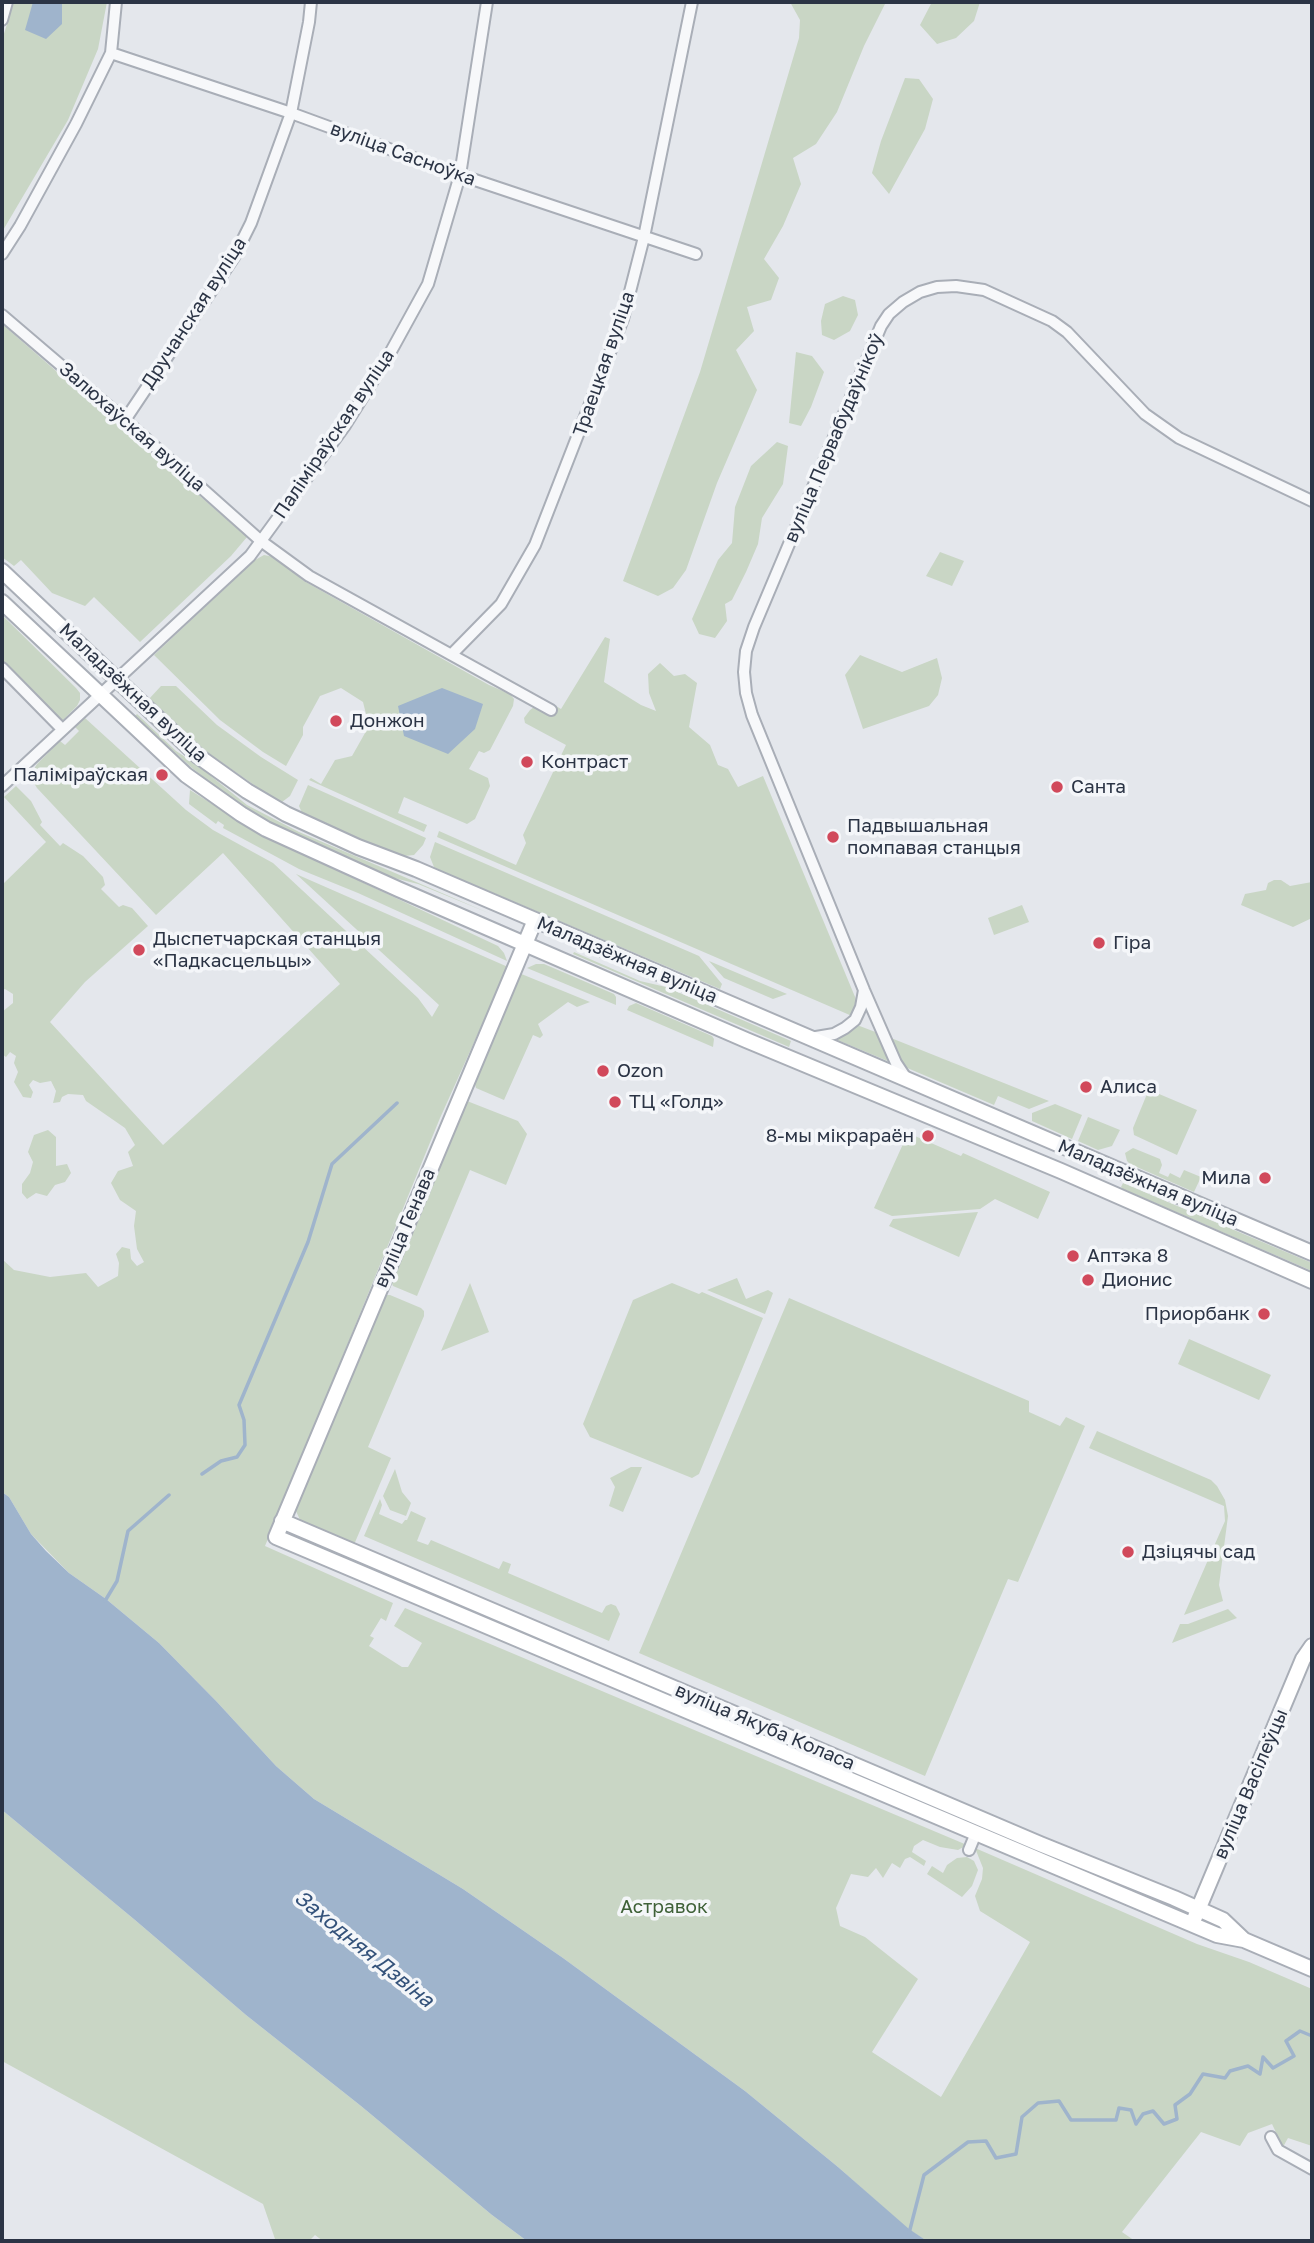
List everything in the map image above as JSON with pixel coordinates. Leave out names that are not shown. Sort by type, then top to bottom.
[{"type":"street","points":[[2,20],[7,2]]},
{"type":"street","points":[[2,254],[76,124],[110,53],[116,2]]},
{"type":"street","name":"Дручанская вуліца","points":[[125,420],[234,257],[251,223],[291,113],[311,2]]},
{"type":"street","name":"Паліміраўская вуліца","points":[[2,786],[240,566],[344,427],[389,355],[428,284],[460,175],[487,2]]},
{"type":"street","name":"Траецкая вуліца","points":[[452,654],[501,604],[534,545],[623,319],[644,237],[692,2]]},
{"type":"street","name":"вуліца Сасноўка","points":[[110,53],[696,254]]},
{"type":"street","name":"вуліца Первабудаўнікоў","points":[[908,1080],[896,1063],[864,990],[752,715],[744,672],[746,651],[754,627],[881,327],[889,314],[920,292],[937,287],[956,285],[984,290],[1052,321],[1067,332],[1145,414],[1170,432],[1312,501]]},
{"type":"street","name":"Залюхаўская вуліца","points":[[2,315],[261,541]]},
{"type":"street","points":[[261,541],[309,576],[551,710]]},
{"type":"street","name":"Маладзёжная вуліца","points":[[2,571],[198,755],[247,791],[286,814],[1312,1253]]},
{"type":"street","name":"Маладзёжная вуліца","points":[[2,602],[186,775],[242,814],[305,847],[757,1045],[1049,1166],[1312,1281]]},
{"type":"street","points":[[2,668],[62,730]]},
{"type":"street","name":"вуліца Генава","points":[[276,1537],[535,920]]},
{"type":"street","points":[[810,1038],[834,1034],[855,1020],[864,990]]},
{"type":"street","name":"вуліца Якуба Коласа","points":[[282,1521],[1198,1909],[1223,1920],[1244,1940]]},
{"type":"street","name":"вуліца Якуба Коласа","points":[[276,1537],[1217,1935],[1244,1940],[1312,1969]]},
{"type":"street","points":[[489,1628],[495,1613]]},
{"type":"street","name":"вуліца Васілеўцы","points":[[1192,1924],[1303,1659],[1312,1646]]},
{"type":"street","points":[[730,1729],[736,1715]]},
{"type":"street","points":[[957,1825],[964,1811]]},
{"type":"street","points":[[969,1850],[976,1833]]},
{"type":"street","points":[[1271,2137],[1278,2150],[1312,2169]]},
{"type":"green space","points":[[14,2],[107,2],[98,49],[68,120],[2,232],[2,40]]},
{"type":"green space","points":[[790,2],[886,2],[864,46],[837,112],[816,144],[793,158],[801,184],[783,226],[764,259],[779,278],[771,300],[747,307],[754,331],[736,350],[757,390],[717,483],[686,570],[673,588],[658,596],[623,581],[700,372],[799,38],[800,20]]},
{"type":"green space","points":[[932,2],[980,2],[974,21],[956,38],[937,44],[920,25]]},
{"type":"green space","points":[[905,78],[919,79],[933,99],[925,129],[889,194],[872,173]]},
{"type":"green space","points":[[843,296],[855,300],[858,315],[850,331],[834,340],[822,335],[821,321],[825,304]]},
{"type":"green space","points":[[2,324],[247,537],[231,556],[140,642],[94,597],[85,606],[52,593],[21,560],[14,566],[2,557]]},
{"type":"green space","points":[[796,352],[812,356],[824,372],[801,426],[789,423]]},
{"type":"green space","points":[[777,442],[788,446],[783,484],[762,518],[758,544],[746,572],[732,600],[725,604],[727,621],[715,638],[699,634],[692,619],[718,560],[732,543],[735,507],[751,466]]},
{"type":"green space","points":[[940,552],[964,561],[952,586],[926,576]]},
{"type":"green space","points":[[264,555],[274,557],[304,581],[489,685],[510,694],[514,699],[490,750],[484,753],[479,751],[469,769],[488,778],[490,786],[475,819],[467,824],[404,797],[398,813],[427,825],[424,832],[309,780],[311,778],[321,784],[335,760],[352,756],[369,726],[363,702],[341,688],[320,696],[286,766],[220,720],[154,655],[255,560]]},
{"type":"green space","points":[[2,615],[80,693],[77,706],[62,721],[2,660]]},
{"type":"green space","points":[[605,637],[610,639],[604,682],[656,711],[649,693],[648,674],[660,663],[674,676],[685,674],[697,683],[689,727],[710,745],[718,765],[728,769],[738,787],[763,776],[858,1004],[852,1016],[437,837],[439,831],[516,865],[526,843],[523,835],[566,745],[525,723],[524,718],[534,707],[551,715],[556,706],[561,709]]},
{"type":"green space","points":[[860,655],[902,672],[937,658],[942,678],[938,695],[929,706],[863,729],[845,675]]},
{"type":"green space","points":[[161,686],[176,686],[217,725],[298,780],[290,796],[282,802],[277,801],[201,748],[149,699]]},
{"type":"green space","points":[[137,714],[176,751],[247,805],[299,832],[491,914],[418,884],[394,878],[298,837],[245,810],[192,768],[135,716]]},
{"type":"green space","name":"Астравок","points":[[85,718],[186,810],[213,830],[273,863],[418,998],[432,1017],[439,1005],[296,874],[508,967],[440,1118],[265,1546],[393,1603],[386,1621],[381,1618],[370,1636],[374,1638],[369,1646],[402,1667],[408,1667],[422,1643],[394,1626],[405,1608],[967,1845],[958,1850],[923,1840],[914,1846],[912,1852],[926,1861],[924,1866],[910,1857],[905,1859],[900,1868],[892,1863],[883,1878],[876,1868],[868,1877],[851,1874],[836,1908],[840,1926],[865,1937],[918,1979],[872,2052],[941,2097],[1030,1942],[980,1911],[975,1896],[983,1868],[975,1848],[1197,1944],[1249,1962],[1312,1989],[1312,2146],[1288,2138],[1283,2147],[1272,2124],[1248,2133],[1240,2146],[1201,2132],[1122,2232],[1135,2241],[927,2241],[909,2230],[838,2167],[745,2091],[563,1958],[463,1889],[314,1799],[276,1766],[159,1643],[106,1599],[69,1573],[31,1534],[9,1497],[2,1492],[2,1259],[14,1270],[50,1277],[86,1273],[98,1287],[118,1276],[119,1263],[116,1254],[122,1247],[130,1249],[131,1259],[137,1266],[144,1262],[137,1249],[134,1226],[136,1211],[120,1200],[111,1183],[118,1171],[133,1166],[128,1152],[135,1145],[125,1128],[86,1101],[83,1095],[68,1094],[62,1097],[60,1102],[53,1103],[56,1091],[51,1081],[40,1083],[33,1080],[29,1085],[33,1092],[31,1098],[23,1097],[14,1082],[18,1072],[14,1063],[16,1056],[10,1052],[6,1057],[2,1054],[2,1012],[13,1003],[13,994],[2,990],[2,885],[46,842],[4,797],[16,786],[31,801],[42,822],[40,825],[60,846],[63,843],[83,856],[103,877],[105,885],[101,889],[119,907],[123,905],[132,908],[148,926],[85,982],[50,1022],[163,1145],[340,984],[223,853],[156,915],[32,780],[32,772],[37,764],[60,741],[65,745],[79,731],[75,727]]},
{"type":"green space","points":[[308,785],[426,838],[423,845],[414,855],[404,856],[303,815],[299,806]]},
{"type":"green space","points":[[190,790],[281,844],[498,946],[507,961],[299,869],[223,828],[224,825],[218,821],[216,824],[189,804]]},
{"type":"green space","points":[[435,842],[699,956],[722,984],[720,989],[439,870],[434,867],[430,857]]},
{"type":"green space","points":[[1281,880],[1290,886],[1312,882],[1312,918],[1293,927],[1241,905],[1245,894],[1266,890],[1268,883]]},
{"type":"green space","points":[[1022,905],[1029,922],[994,935],[988,918]]},
{"type":"green space","points":[[574,952],[640,981],[666,987],[791,1041],[789,1047],[573,954]]},
{"type":"green space","points":[[709,961],[787,994],[773,999],[724,978]]},
{"type":"green space","points":[[544,964],[614,994],[616,1005],[527,968]]},
{"type":"green space","points":[[519,973],[590,1002],[577,1007],[568,1002],[538,1024],[543,1035],[540,1038],[533,1035],[504,1100],[476,1088],[474,1081]]},
{"type":"green space","points":[[636,1003],[712,1036],[713,1047],[627,1010]]},
{"type":"green space","points":[[857,1025],[878,1033],[890,1062],[835,1039]]},
{"type":"green space","points":[[891,1038],[1049,1101],[1029,1109],[998,1096],[994,1105],[905,1067]]},
{"type":"green space","points":[[1152,1091],[1197,1110],[1177,1155],[1134,1135],[1133,1128],[1147,1094]]},
{"type":"green space","points":[[467,1101],[518,1121],[527,1134],[506,1185],[470,1170],[417,1296],[393,1286],[390,1279]]},
{"type":"green space","points":[[1055,1104],[1082,1115],[1072,1139],[1032,1121],[1032,1113]]},
{"type":"green space","points":[[1088,1117],[1120,1130],[1112,1146],[1098,1150],[1078,1141]]},
{"type":"green space","points":[[48,1130],[56,1137],[56,1166],[67,1164],[71,1173],[65,1182],[55,1185],[47,1196],[36,1193],[27,1199],[22,1193],[22,1184],[30,1173],[33,1162],[28,1152],[34,1135]]},
{"type":"green space","points":[[908,1133],[961,1156],[963,1153],[1050,1192],[1038,1219],[995,1199],[980,1209],[892,1216],[874,1208]]},
{"type":"green space","points":[[1133,1148],[1160,1159],[1162,1165],[1159,1173],[1168,1177],[1170,1173],[1180,1178],[1184,1170],[1201,1177],[1194,1192],[1130,1164],[1125,1153]]},
{"type":"green space","points":[[1123,1183],[1312,1263],[1312,1271],[1123,1189]]},
{"type":"green space","points":[[978,1212],[959,1257],[889,1226],[893,1219]]},
{"type":"green space","points":[[737,1278],[746,1299],[768,1290],[773,1293],[765,1314],[707,1290]]},
{"type":"green space","points":[[470,1283],[489,1332],[441,1351]]},
{"type":"green space","points":[[672,1283],[699,1294],[702,1292],[763,1318],[699,1474],[692,1478],[590,1437],[583,1424],[633,1300]]},
{"type":"green space","points":[[385,1295],[421,1308],[424,1316],[368,1447],[391,1458],[353,1547],[301,1522],[295,1509]]},
{"type":"green space","points":[[789,1298],[1029,1401],[1029,1412],[1060,1426],[1066,1417],[1085,1426],[1018,1582],[1008,1579],[925,1776],[639,1653]]},
{"type":"green space","points":[[1189,1339],[1271,1375],[1259,1400],[1178,1364]]},
{"type":"green space","points":[[1097,1431],[1211,1480],[1217,1486],[1225,1500],[1228,1516],[1219,1585],[1223,1601],[1184,1615],[1225,1521],[1224,1506],[1089,1448]]},
{"type":"green space","points":[[631,1467],[642,1467],[623,1512],[609,1506],[615,1487],[610,1478]]},
{"type":"green space","points":[[395,1469],[402,1492],[411,1503],[406,1516],[390,1510],[383,1496]]},
{"type":"green space","points":[[380,1499],[382,1505],[379,1514],[402,1524],[411,1511],[426,1518],[417,1541],[428,1545],[431,1540],[499,1569],[503,1561],[511,1564],[508,1573],[602,1613],[606,1606],[616,1606],[620,1614],[609,1641],[364,1536]]},
{"type":"green space","points":[[1228,1609],[1237,1618],[1172,1643],[1180,1624],[1188,1624]]},
{"type":"green space","points":[[2,1810],[246,2015],[527,2241],[323,2241],[315,2235],[309,2241],[273,2241],[275,2239],[263,2204],[2,2061]]},
{"type":"green space","points":[[967,1857],[974,1861],[978,1870],[972,1886],[962,1897],[927,1874],[932,1866],[943,1873],[947,1865],[957,1858]]},
{"type":"water","points":[[33,2],[62,2],[62,24],[46,39],[25,30]]},
{"type":"water","points":[[442,688],[483,704],[475,729],[448,754],[404,736],[398,706]]},
{"type":"water","name":"Заходняя Дзвіна","points":[[2,1492],[9,1497],[31,1534],[46,1551],[69,1573],[106,1599],[159,1643],[276,1766],[314,1799],[463,1889],[563,1958],[745,2091],[909,2229],[927,2241],[527,2241],[492,2215],[246,2015],[2,1810]]},
{"type":"waterway","points":[[202,1474],[221,1461],[237,1457],[245,1445],[244,1420],[239,1405],[308,1242],[332,1164],[397,1103]]},
{"type":"waterway","points":[[105,1601],[117,1581],[128,1531],[169,1495]]},
{"type":"waterway","points":[[907,2241],[924,2175],[968,2142],[986,2141],[996,2158],[1016,2154],[1022,2117],[1038,2103],[1059,2101],[1071,2120],[1116,2120],[1119,2108],[1131,2110],[1136,2124],[1143,2114],[1153,2111],[1164,2124],[1177,2119],[1175,2105],[1190,2094],[1203,2074],[1225,2078],[1230,2071],[1248,2066],[1260,2074],[1263,2057],[1273,2068],[1294,2056],[1286,2041],[1300,2031],[1312,2036]]},
{"type":"place","name":"Донжон","points":[[336,721]]},
{"type":"place","name":"Контраст","points":[[527,762]]},
{"type":"place","name":"Паліміраўская","points":[[162,775]]},
{"type":"place","name":"Санта","points":[[1057,787]]},
{"type":"place","name":"Падвышальная помпавая станцыя","points":[[833,837]]},
{"type":"place","name":"Гіра","points":[[1099,943]]},
{"type":"place","name":"Дыспетчарская станцыя «Падкасцельцы»","points":[[139,950]]},
{"type":"place","name":"Ozon","points":[[603,1071]]},
{"type":"place","name":"Алиса","points":[[1086,1087]]},
{"type":"place","name":"ТЦ «Голд»","points":[[615,1102]]},
{"type":"place","name":"8-мы мікрараён","points":[[928,1136]]},
{"type":"place","name":"Мила","points":[[1265,1178]]},
{"type":"place","name":"Аптэка 8","points":[[1073,1256]]},
{"type":"place","name":"Дионис","points":[[1088,1280]]},
{"type":"place","name":"Приорбанк","points":[[1264,1314]]},
{"type":"place","name":"Дзіцячы сад","points":[[1128,1552]]}]
